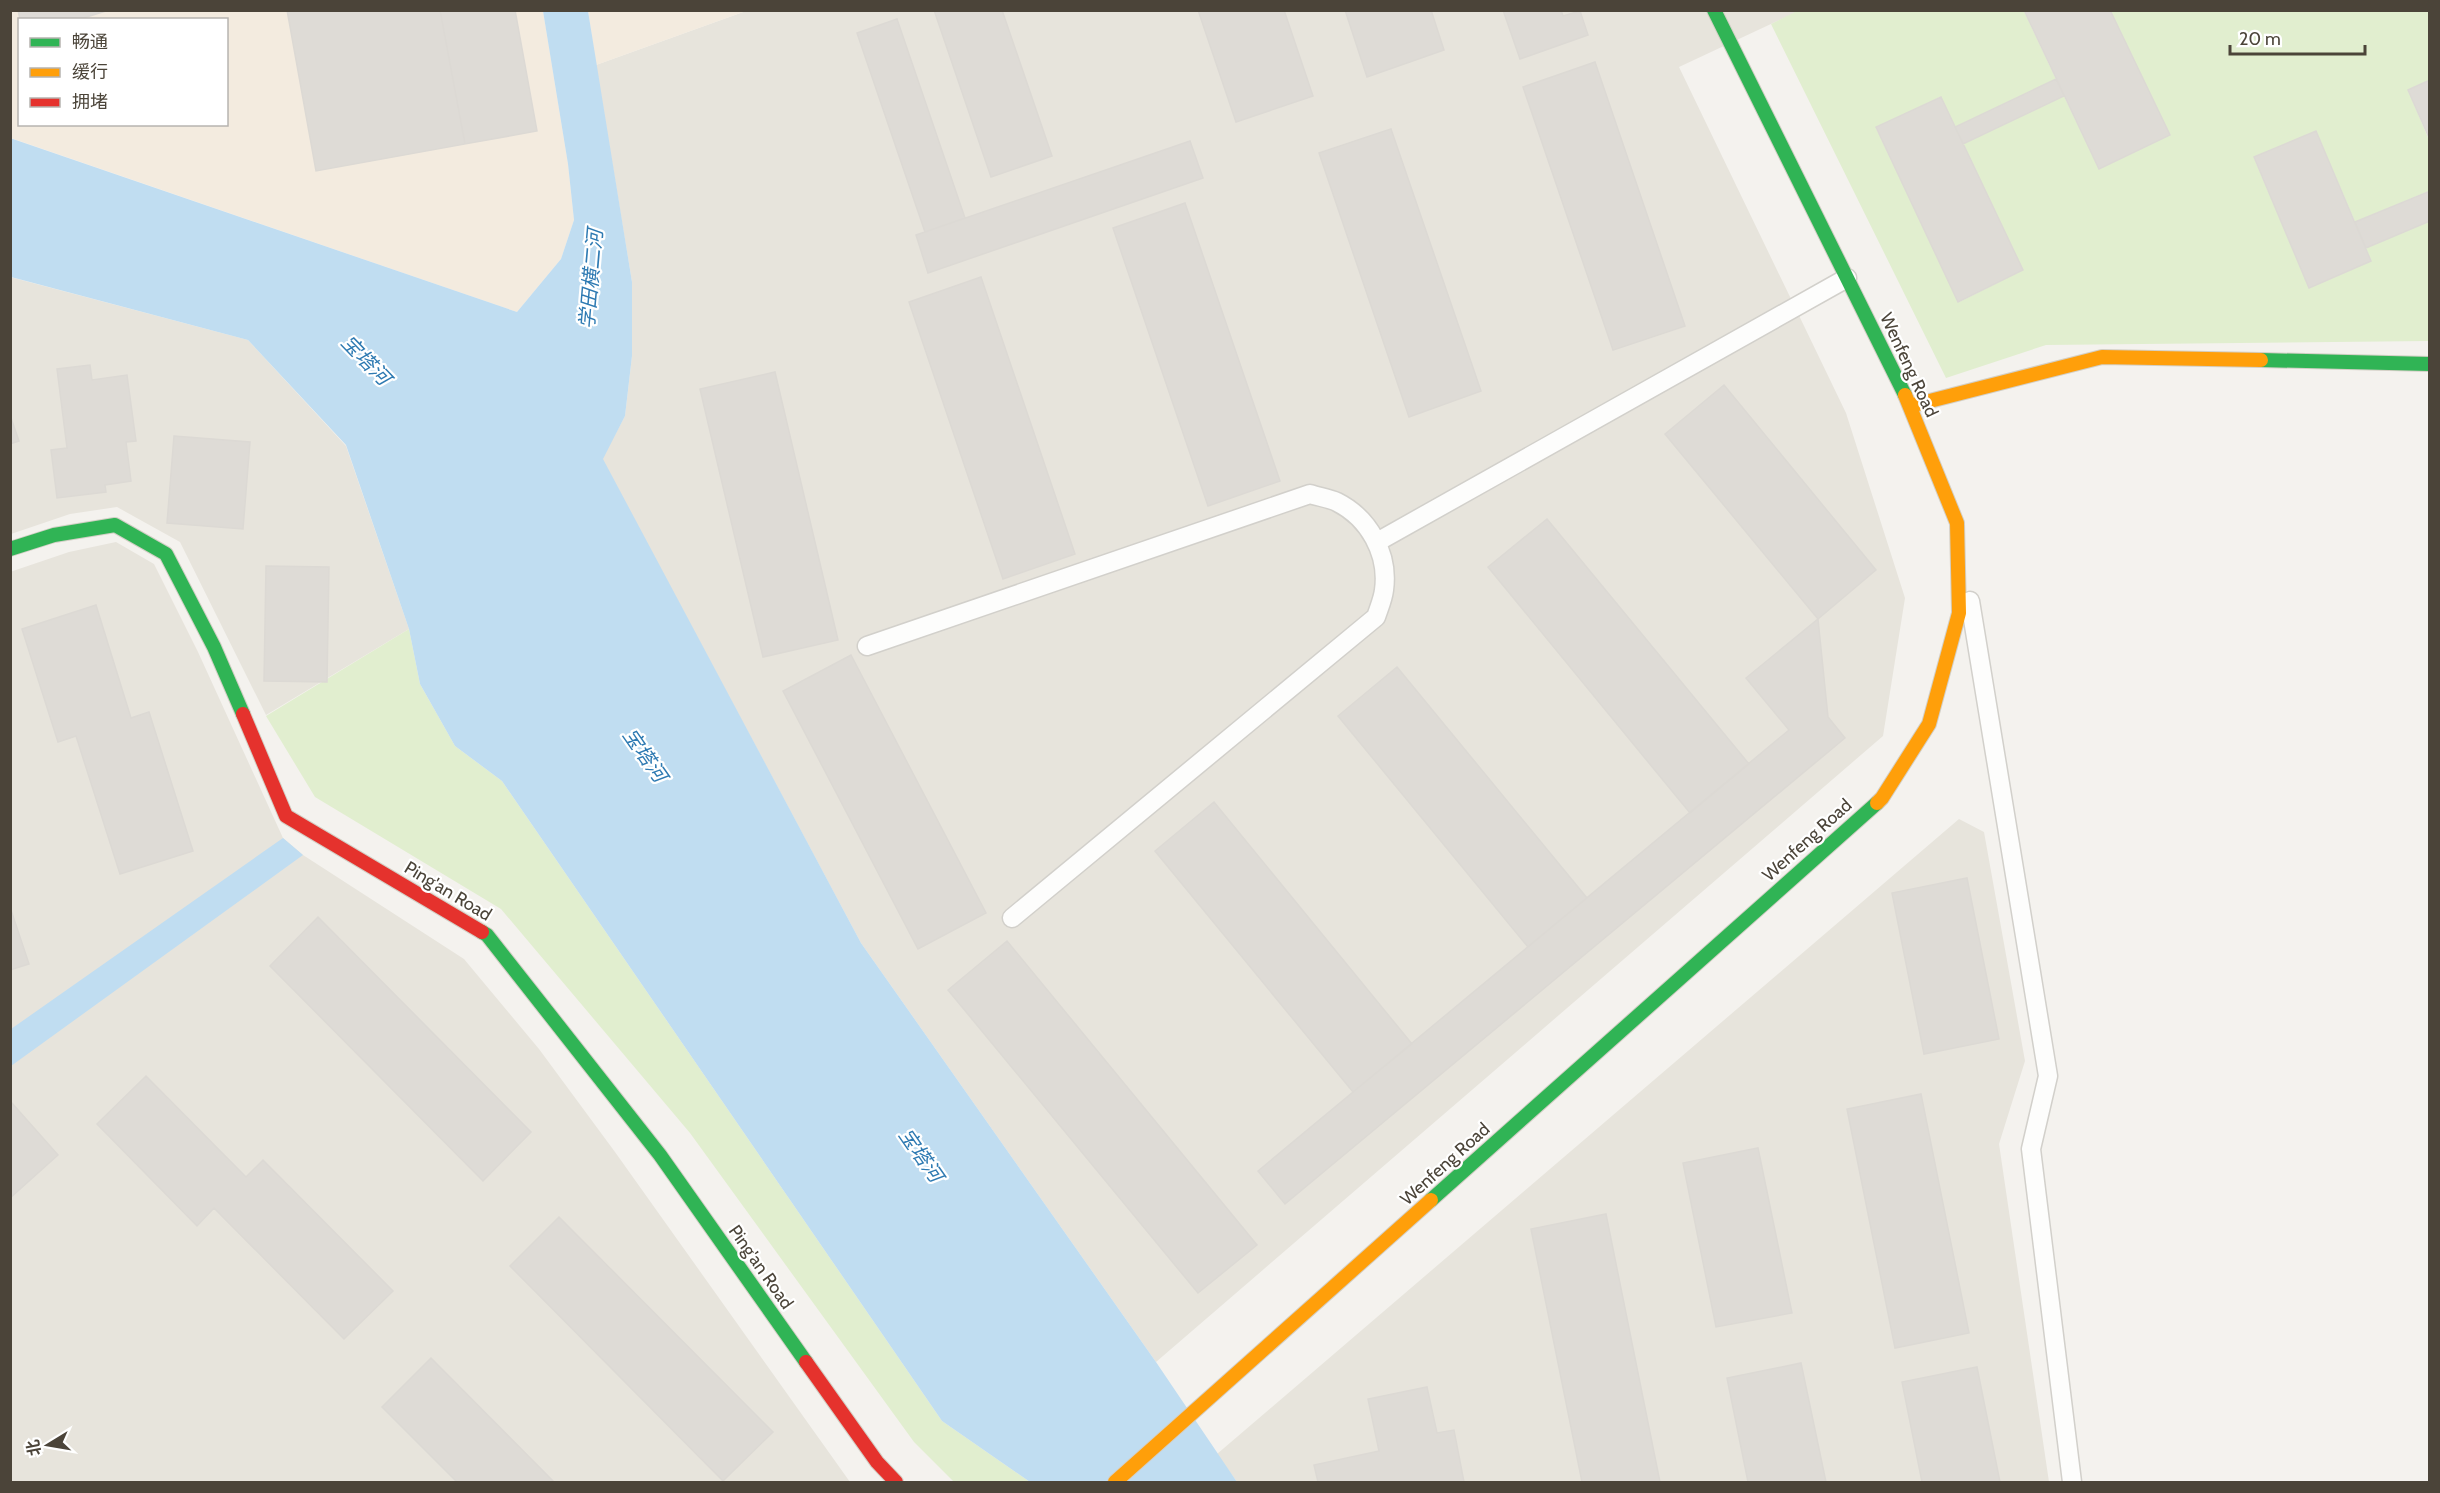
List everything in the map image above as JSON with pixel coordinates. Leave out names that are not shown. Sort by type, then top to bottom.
[{"type":"street","name":"Wenfeng Road","points":[[1115,1482],[1882,798],[1929,724],[1959,613],[1957,523],[1910,406],[1714,10]]},
{"type":"street","points":[[1910,406],[2102,357],[2430,364]]},
{"type":"street","name":"Ping'an Road","points":[[10,549],[54,535],[115,525],[166,554],[214,647],[286,816],[487,935],[660,1155],[877,1462],[897,1482]]},
{"type":"lane","points":[[1377,543],[1847,278]]},
{"type":"lane","points":[[867,646],[1310,494],[1336,502],[1359,517],[1377,543],[1384,564],[1384,591],[1376,617],[1012,918]]},
{"type":"lane","points":[[1957,523],[2048,1076],[2031,1149],[2072,1482]]},
{"type":"shaded area","points":[[588,10],[746,11],[596,65]]},
{"type":"shaded area","points":[[11,11],[543,11],[568,164],[574,220],[561,259],[517,312],[11,138]]},
{"type":"shaded area","points":[[746,11],[1799,11],[1679,67],[1846,413],[1905,598],[1883,736],[1156,1362],[861,943],[602,459],[625,416],[632,356],[632,282],[596,65]]},
{"type":"shaded area","points":[[10,277],[248,340],[346,446],[409,629],[266,715],[180,542],[117,507],[70,514],[11,534]]},
{"type":"shaded area","points":[[116,542],[154,564],[198,652],[283,838],[303,855],[464,959],[539,1049],[850,1482],[11,1482],[10,572],[69,552]]},
{"type":"shaded area","points":[[1959,819],[1984,832],[2025,1061],[1999,1144],[2049,1482],[1237,1482],[1217,1454]]},
{"type":"green space","points":[[1799,10],[2024,11],[2056,79],[1955,127],[1940,97],[1876,128],[1959,302],[2023,270],[1963,144],[2064,96],[2099,169],[2169,135],[2110,11],[2429,11],[2429,80],[2408,90],[2429,140],[2429,191],[2355,222],[2316,131],[2254,158],[2309,288],[2371,261],[2366,248],[2429,221],[2429,341],[2046,345],[1946,378],[1771,24]]},
{"type":"green space","points":[[409,629],[420,684],[455,746],[502,781],[942,1421],[1030,1482],[954,1482],[914,1442],[690,1133],[501,909],[315,797],[266,716]]},
{"type":"water","points":[[543,11],[588,11],[632,282],[632,356],[625,416],[603,459],[861,943],[1156,1362],[1237,1482],[1030,1482],[942,1421],[502,781],[455,746],[420,684],[409,629],[346,445],[248,340],[11,277],[10,138],[517,312],[561,259],[574,220],[568,164]]},
{"type":"water","points":[[283,838],[303,855],[11,1066],[11,1029]]},
{"type":"building","points":[[18,10],[109,10],[83,18],[20,18]]},
{"type":"building","points":[[287,10],[440,10],[465,144],[316,171]]},
{"type":"building","points":[[440,10],[515,10],[537,131],[465,144]]},
{"type":"building","points":[[934,10],[1002,10],[1052,156],[991,177]]},
{"type":"building","points":[[1198,10],[1284,10],[1313,96],[1236,122]]},
{"type":"building","points":[[1345,10],[1431,10],[1444,50],[1367,77]]},
{"type":"building","points":[[1503,10],[1561,10],[1563,16],[1580,11],[1588,35],[1520,59]]},
{"type":"building","points":[[2024,10],[2110,10],[2170,135],[2099,169]]},
{"type":"building","points":[[897,19],[965,218],[925,232],[857,33]]},
{"type":"building","points":[[1595,62],[1685,326],[1613,350],[1523,87]]},
{"type":"building","points":[[2056,79],[2064,96],[1963,144],[1955,127]]},
{"type":"building","points":[[2430,80],[2430,140],[2408,90]]},
{"type":"building","points":[[1941,97],[2023,270],[1958,302],[1876,127]]},
{"type":"building","points":[[1391,129],[1481,391],[1409,417],[1319,153]]},
{"type":"building","points":[[2316,131],[2371,261],[2309,288],[2254,157]]},
{"type":"building","points":[[1190,141],[1203,178],[928,273],[916,235]]},
{"type":"building","points":[[2430,191],[2430,221],[2366,248],[2355,222]]},
{"type":"building","points":[[1185,203],[1280,481],[1208,506],[1113,228]]},
{"type":"building","points":[[981,277],[1075,554],[1003,579],[909,302]]},
{"type":"building","points":[[90,365],[92,380],[127,375],[136,441],[126,442],[131,481],[105,485],[106,492],[57,498],[51,450],[67,448],[57,369]]},
{"type":"building","points":[[775,372],[838,640],[763,657],[700,389]]},
{"type":"building","points":[[1724,385],[1876,570],[1818,619],[1665,434]]},
{"type":"building","points":[[10,415],[19,441],[10,444]]},
{"type":"building","points":[[174,436],[250,442],[243,529],[167,523]]},
{"type":"building","points":[[1547,519],[1749,764],[1690,813],[1488,567]]},
{"type":"building","points":[[266,566],[329,567],[327,682],[264,681]]},
{"type":"building","points":[[96,605],[131,718],[149,712],[193,851],[120,874],[76,736],[58,742],[22,629]]},
{"type":"building","points":[[1818,619],[1828,717],[1845,738],[1285,1204],[1258,1171],[1789,730],[1746,678]]},
{"type":"building","points":[[851,655],[986,913],[918,949],[783,691]]},
{"type":"building","points":[[1397,667],[1587,898],[1528,947],[1338,716]]},
{"type":"building","points":[[1214,802],[1412,1044],[1353,1092],[1155,851]]},
{"type":"building","points":[[1967,878],[1999,1039],[1924,1054],[1892,893]]},
{"type":"building","points":[[10,907],[29,964],[10,970]]},
{"type":"building","points":[[318,917],[531,1132],[483,1181],[270,966]]},
{"type":"building","points":[[1007,941],[1257,1245],[1198,1293],[948,990]]},
{"type":"building","points":[[146,1076],[246,1177],[263,1160],[393,1291],[344,1339],[214,1208],[197,1226],[97,1124]]},
{"type":"building","points":[[1921,1094],[1969,1333],[1895,1348],[1847,1109]]},
{"type":"building","points":[[10,1102],[58,1155],[10,1198]]},
{"type":"building","points":[[1758,1148],[1792,1313],[1716,1327],[1683,1163]]},
{"type":"building","points":[[1606,1214],[1660,1482],[1582,1482],[1531,1229]]},
{"type":"building","points":[[559,1217],[773,1432],[723,1481],[510,1266]]},
{"type":"building","points":[[431,1358],[554,1482],[457,1482],[382,1407]]},
{"type":"building","points":[[1801,1363],[1826,1482],[1748,1482],[1727,1378]]},
{"type":"building","points":[[1977,1367],[2000,1482],[1922,1482],[1902,1382]]},
{"type":"building","points":[[1427,1387],[1437,1433],[1454,1430],[1464,1482],[1318,1482],[1314,1465],[1379,1451],[1368,1399]]},
{"type":"traffic: fast","points":[[1714,10],[1905,395]]},
{"type":"traffic: fast","points":[[2261,360],[2430,364]]},
{"type":"traffic: fast","points":[[10,549],[54,535],[115,525],[166,554],[214,647],[243,714]]},
{"type":"traffic: fast","points":[[1431,1200],[1877,803]]},
{"type":"traffic: fast","points":[[482,932],[487,935],[660,1155],[806,1362]]},
{"type":"traffic: slow","points":[[1910,406],[2102,357],[2261,360]]},
{"type":"traffic: slow","points":[[1877,803],[1929,724],[1959,613],[1957,523],[1905,395]]},
{"type":"traffic: slow","points":[[1115,1482],[1431,1200]]},
{"type":"traffic: jam","points":[[243,714],[286,816],[482,932]]},
{"type":"traffic: jam","points":[[806,1362],[877,1462],[896,1482]]},
{"type":"water label","name":"学田横二河","points":[[591,279]]},
{"type":"water label","name":"宝塔河","points":[[366,360]]},
{"type":"water label","name":"宝塔河","points":[[645,755]]},
{"type":"water label","name":"宝塔河","points":[[921,1155]]}]
